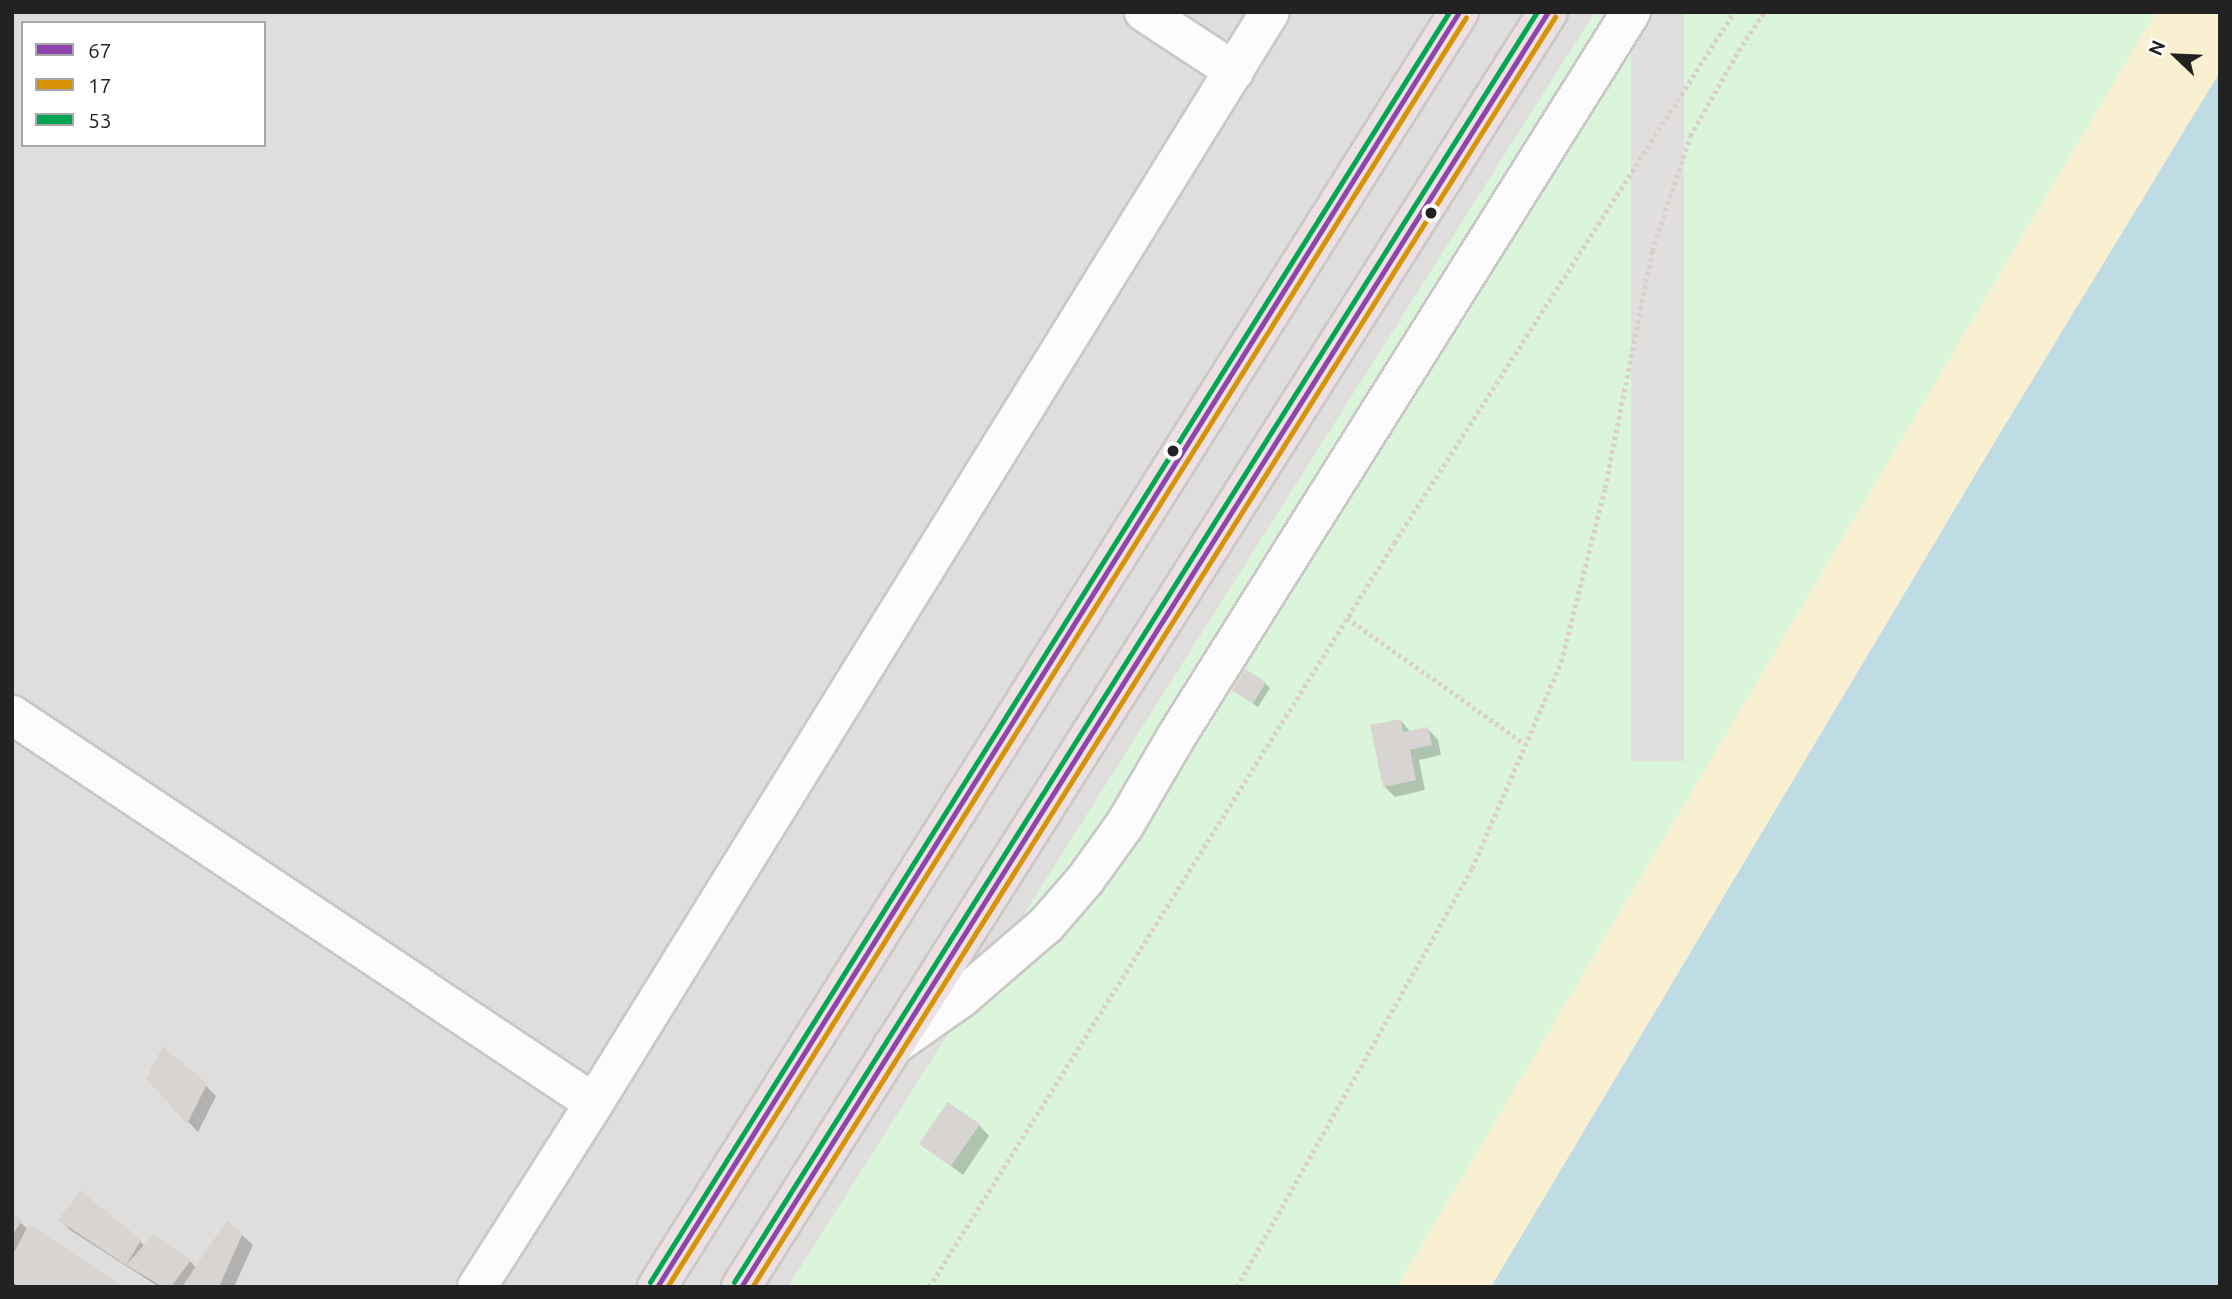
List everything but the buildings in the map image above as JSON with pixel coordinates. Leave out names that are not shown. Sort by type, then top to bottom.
[{"type":"highway","points":[[657,1287],[1459,12]]},
{"type":"highway","points":[[741,1287],[1548,12]]},
{"type":"street","points":[[1144,12],[1234,71]]},
{"type":"street","points":[[477,1287],[594,1103],[1269,12]]},
{"type":"street","points":[[893,1046],[961,998],[1046,925],[1085,880],[1124,826],[1176,737],[1631,12]]},
{"type":"street","points":[[12,715],[594,1103]]},
{"type":"path","points":[[929,1287],[1347,618],[1734,12]]},
{"type":"path","points":[[1237,1287],[1472,868],[1561,662],[1605,488],[1652,251],[1660,225],[1689,136],[1742,45],[1765,12]]},
{"type":"path","points":[[1347,618],[1525,744]]},
{"type":"shaded area","points":[[12,12],[1595,12],[788,1287],[12,1287]]},
{"type":"shaded area","points":[[1631,12],[1684,12],[1684,761],[1631,761]]},
{"type":"sand","points":[[2156,12],[2220,12],[2220,72],[1996,440],[1491,1287],[1397,1287]]},
{"type":"green space","points":[[1595,12],[2156,12],[1397,1287],[788,1287]]},
{"type":"water","points":[[2220,72],[2220,1287],[1491,1287],[1996,440]]},
{"type":"transit line","name":"53","points":[[650,1282],[1449,12]]},
{"type":"transit line","name":"67","points":[[657,1287],[1459,12]]},
{"type":"transit line","name":"53","points":[[734,1282],[1537,12]]},
{"type":"transit line","name":"67","points":[[741,1287],[1548,12]]},
{"type":"transit line","name":"17","points":[[667,1287],[1466,17]]},
{"type":"transit line","name":"17","points":[[752,1287],[1555,17]]}]
